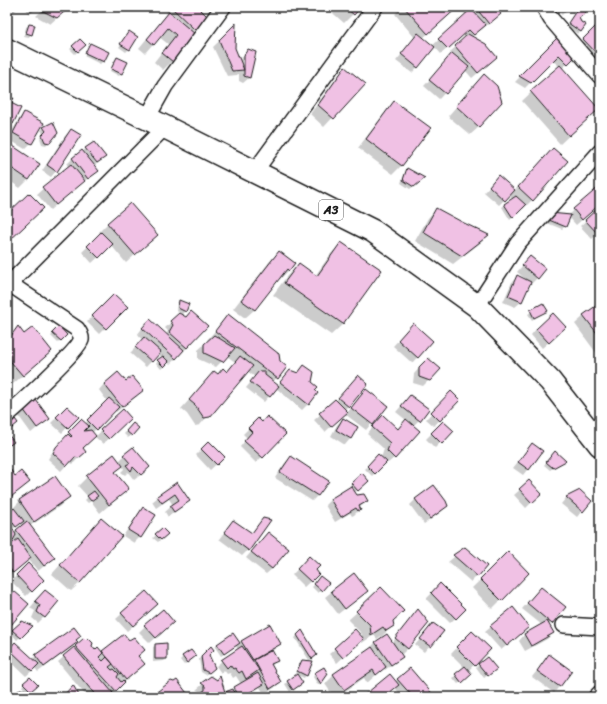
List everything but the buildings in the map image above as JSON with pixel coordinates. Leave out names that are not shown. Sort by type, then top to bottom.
[{"type":"highway","name":"A3","points":[[7,50],[373,230],[477,306],[550,381],[600,446]]},
{"type":"street","points":[[7,415],[69,356],[81,341],[81,336],[77,329],[9,285],[156,122],[165,86],[223,7]]},
{"type":"street","points":[[255,171],[375,7]]},
{"type":"street","points":[[544,7],[552,19],[600,76]]},
{"type":"street","points":[[477,306],[518,243],[600,152]]},
{"type":"street","points":[[564,625],[600,627]]},
{"type":"street","points":[[596,697],[600,693]]}]
